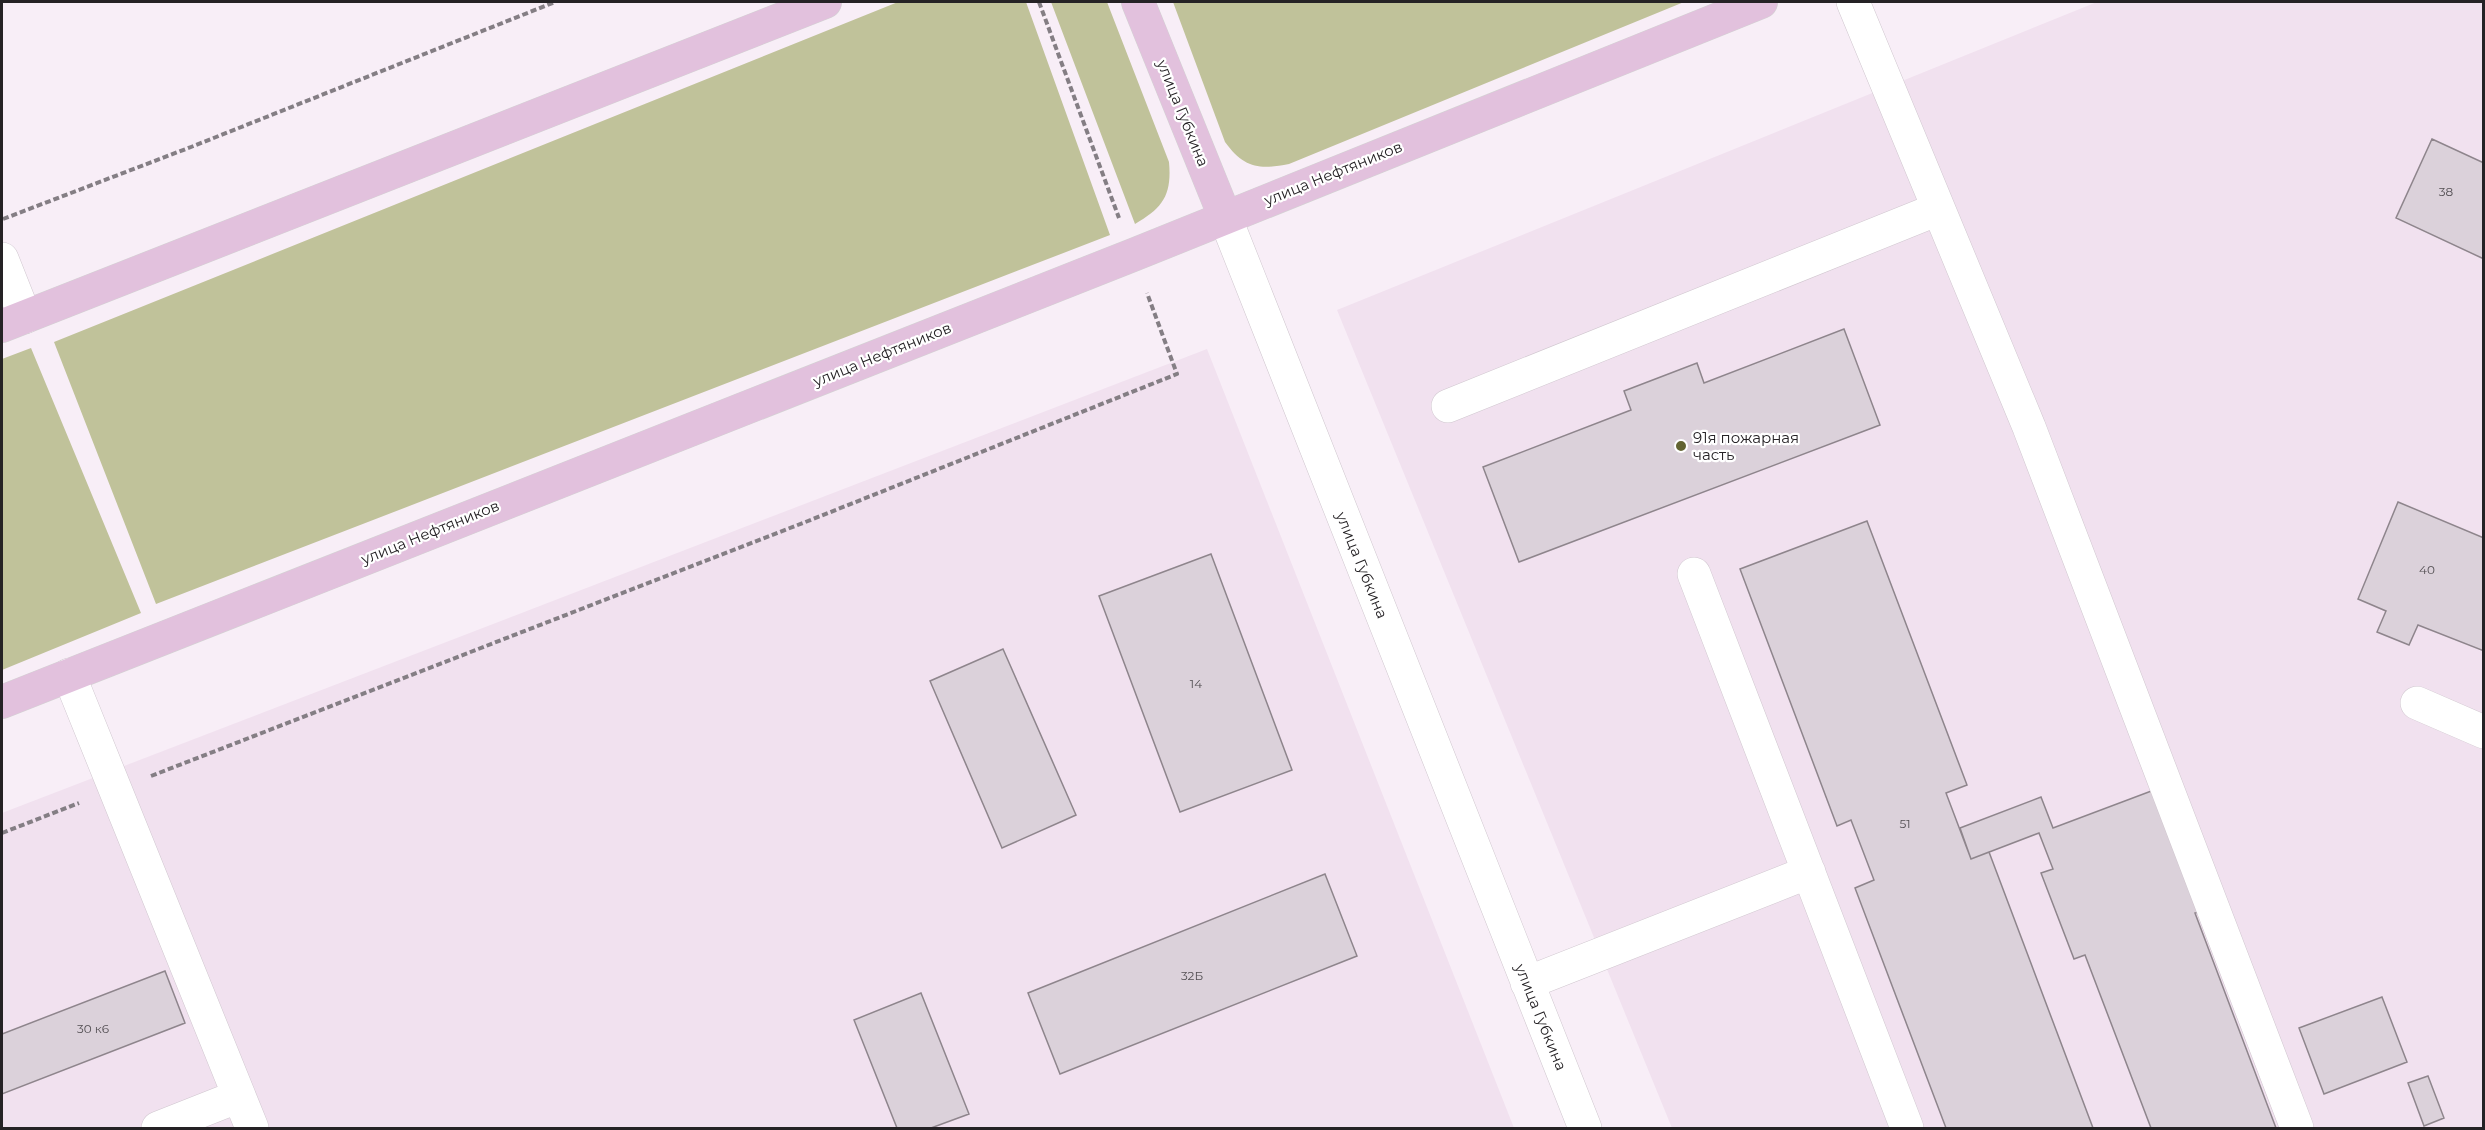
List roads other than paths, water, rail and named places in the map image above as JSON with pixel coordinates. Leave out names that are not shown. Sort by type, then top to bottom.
[{"type":"main road","points":[[13,321],[825,2]]},
{"type":"main road","name":"улица Губкина","points":[[1138,2],[1224,217]]},
{"type":"main road","name":"улица Нефтяников","points":[[2,702],[1133,255],[1761,2]]},
{"type":"street","points":[[1853,2],[2033,438],[2297,1128]]},
{"type":"street","points":[[1448,406],[1938,209]]},
{"type":"street","name":"улица Губкина","points":[[1224,217],[1585,1128]]},
{"type":"street","points":[[2,259],[13,321]]},
{"type":"street","points":[[1694,574],[1907,1128]]},
{"type":"street","points":[[69,675],[252,1128]]},
{"type":"street","points":[[2416,703],[2484,732]]},
{"type":"street","points":[[1527,983],[1809,872]]},
{"type":"street","points":[[158,1128],[239,1096]]},
{"type":"place","name":"91я пожарная часть","points":[[1681,446]]}]
